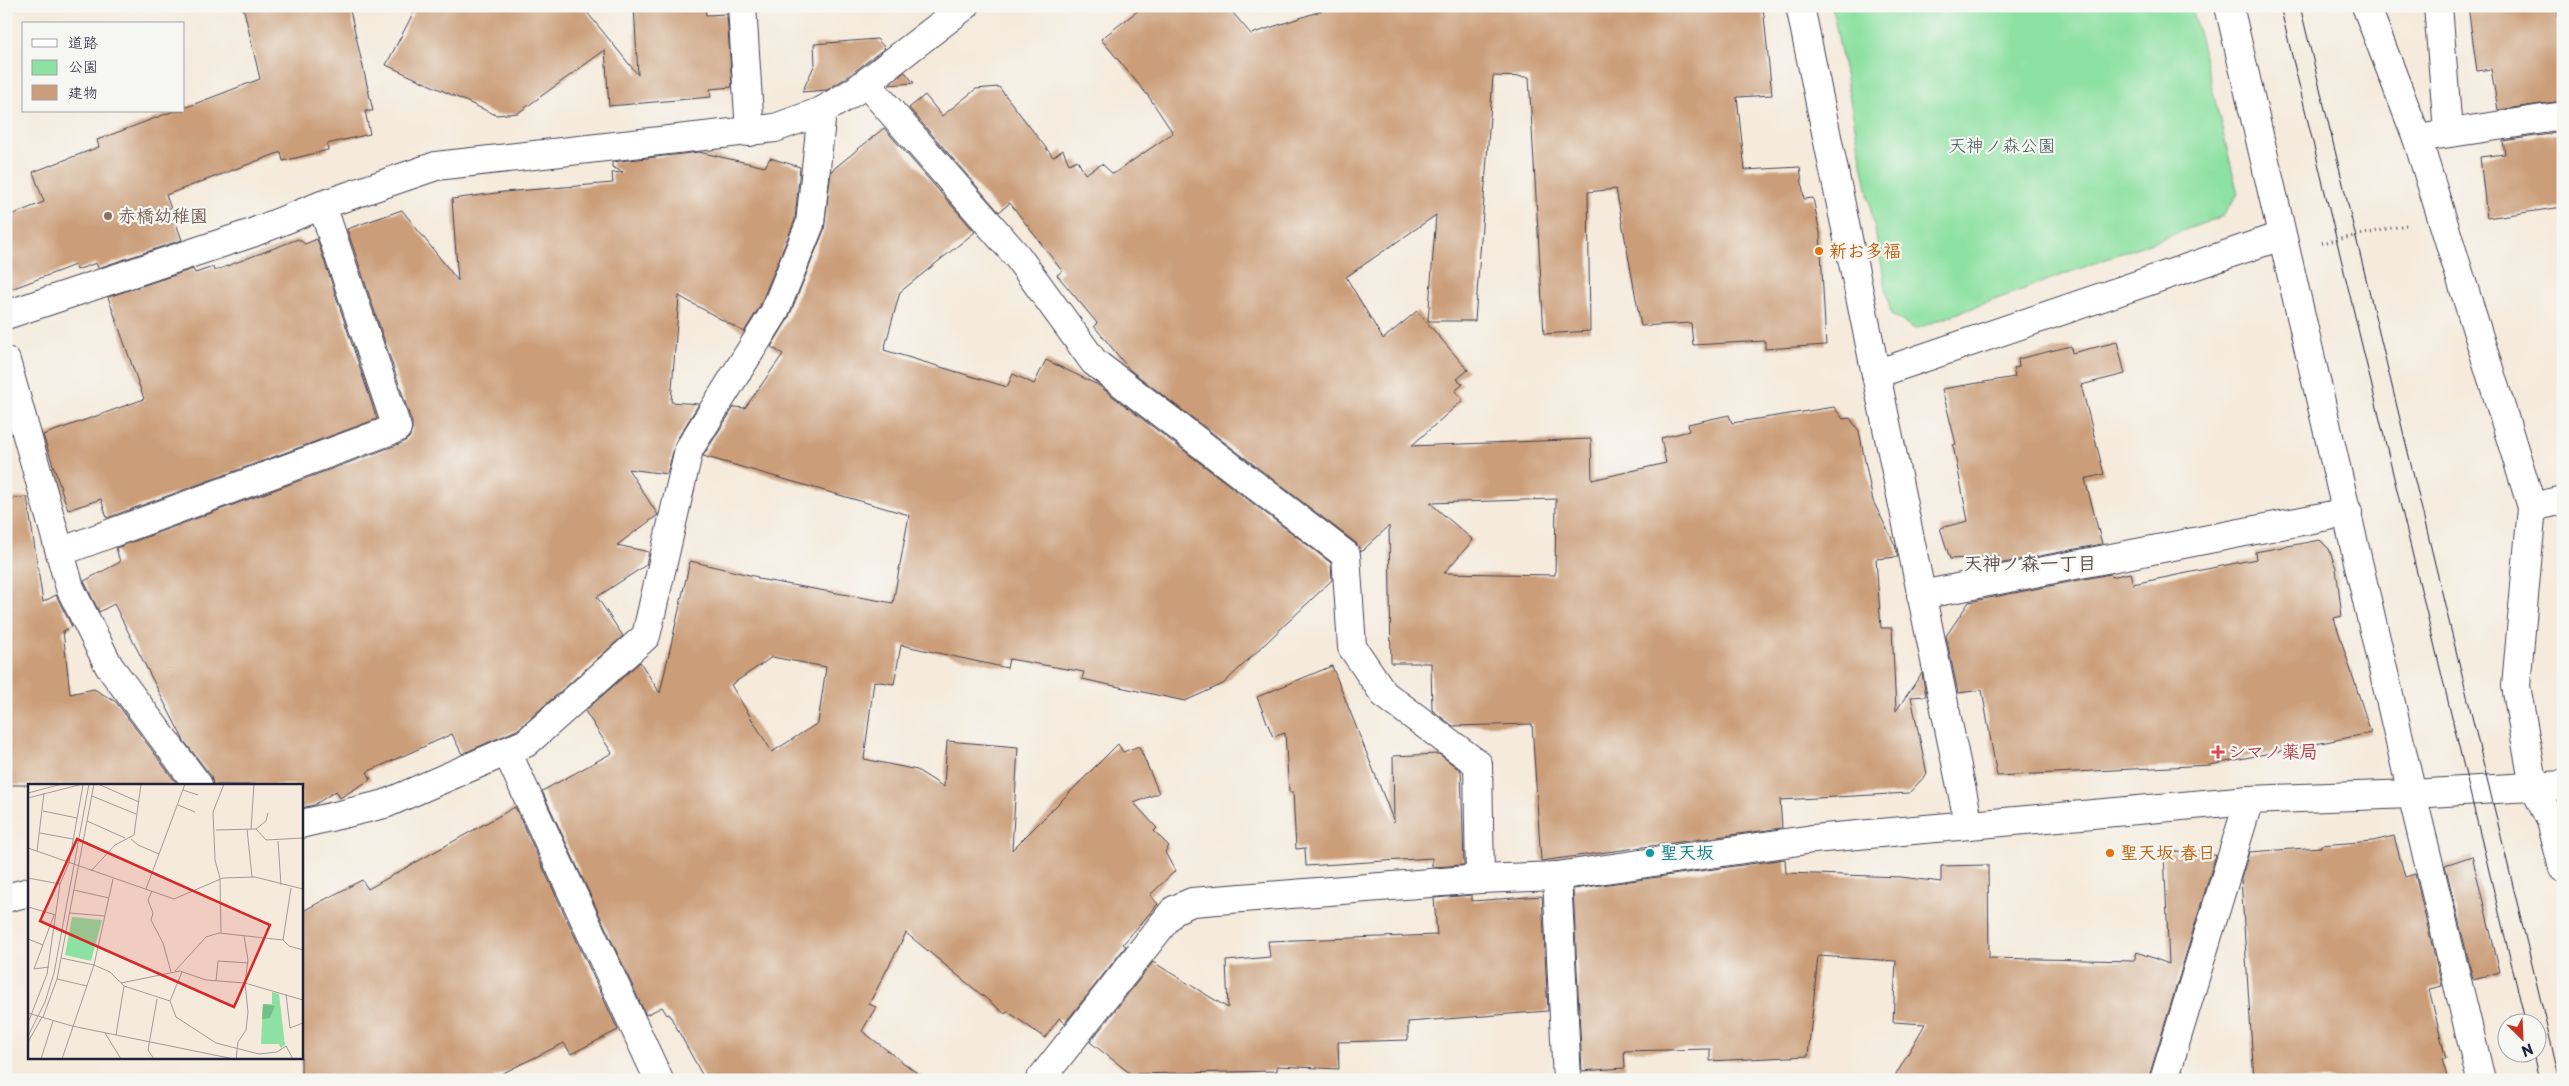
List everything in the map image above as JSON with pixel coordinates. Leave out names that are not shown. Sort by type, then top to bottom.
[{"type":"street","points":[[742,6],[750,132]]},
{"type":"street","points":[[6,315],[252,233],[322,205],[436,166],[776,128],[822,111],[866,83],[965,6]]},
{"type":"street","points":[[1800,6],[1968,825]]},
{"type":"street","points":[[2228,6],[2348,512],[2412,794],[2481,1080]]},
{"type":"street","points":[[2366,6],[2417,138],[2532,507],[2516,686],[2534,787],[2551,821],[2563,868]]},
{"type":"street","points":[[2438,6],[2448,132]]},
{"type":"street","points":[[866,83],[1017,256],[1094,362],[1346,555],[1352,646],[1384,694],[1478,764],[1480,879]]},
{"type":"street","points":[[302,824],[385,804],[526,743],[646,636],[688,449],[774,313],[810,224],[822,111]]},
{"type":"street","points":[[2417,138],[2563,116]]},
{"type":"street","points":[[60,552],[397,428],[322,205]]},
{"type":"street","points":[[1876,374],[2283,244]]},
{"type":"street","points":[[6,361],[70,588],[109,666],[197,784]]},
{"type":"street","points":[[2532,507],[2563,500]]},
{"type":"street","points":[[1920,595],[2348,512]]},
{"type":"street","points":[[507,752],[659,1080]]},
{"type":"street","points":[[1040,1080],[1174,910],[1192,902],[1480,879],[1557,876],[1814,839],[2249,800],[2412,794],[2563,785]]},
{"type":"street","points":[[2164,1080],[2249,800]]},
{"type":"street","points":[[1557,876],[1567,1080]]},
{"type":"street","points":[[6,898],[28,892]]},
{"type":"path","points":[[2283,244],[2443,217]]},
{"type":"green space","name":"天神ノ森公園","points":[[1832,6],[2192,6],[2238,194],[2223,216],[1915,329],[1891,314]]},
{"type":"building","points":[[243,6],[349,6],[373,111],[365,111],[370,134],[327,144],[328,150],[283,161],[281,152],[166,195],[182,240],[98,268],[96,263],[77,270],[75,265],[6,291],[6,217],[44,202],[33,172],[99,147],[97,140],[171,112],[185,112],[185,108],[260,79]]},
{"type":"building","points":[[417,6],[582,6],[638,75],[634,6],[705,6],[706,15],[727,14],[732,87],[710,89],[711,97],[609,106],[605,50],[518,113],[496,115],[386,65]]},
{"type":"building","points":[[1144,6],[1227,6],[1251,34],[1336,6],[1763,6],[1772,95],[1737,97],[1745,170],[1800,167],[1804,199],[1813,198],[1820,233],[1826,345],[1765,349],[1765,341],[1693,345],[1691,323],[1641,326],[1616,189],[1588,192],[1590,331],[1544,334],[1529,77],[1493,76],[1475,321],[1428,321],[1436,215],[1346,277],[1383,339],[1417,311],[1468,370],[1457,379],[1463,384],[1455,391],[1463,400],[1411,446],[1591,439],[1592,480],[1666,463],[1661,438],[1689,431],[1688,424],[1729,415],[1732,423],[1834,407],[1843,419],[1850,418],[1859,431],[1873,501],[1895,545],[1898,557],[1876,559],[1881,628],[1892,628],[1896,711],[1922,673],[1926,696],[1911,697],[1927,774],[1909,793],[1780,800],[1782,828],[1541,861],[1532,724],[1453,726],[1432,710],[1431,663],[1391,663],[1389,526],[1361,552],[1356,543],[1130,370],[1094,326],[1097,323],[1057,275],[1062,271],[1010,203],[999,212],[909,108],[925,95],[942,116],[976,89],[999,87],[1053,157],[1063,150],[1069,164],[1077,160],[1085,174],[1102,164],[1113,174],[1173,133],[1149,97],[1101,39]],"holes":[[[1556,499],[1555,575],[1444,573],[1473,540],[1430,503]]]},
{"type":"building","points":[[2468,6],[2557,6],[2559,23],[2563,23],[2563,101],[2498,110],[2491,69],[2477,71]]},
{"type":"building","points":[[877,39],[885,48],[846,78],[827,90],[802,92],[815,64],[814,44]]},
{"type":"building","points":[[905,72],[914,83],[889,85]]},
{"type":"building","points":[[884,128],[975,232],[900,292],[884,350],[1007,387],[1013,374],[1034,384],[1046,360],[1098,385],[1331,563],[1332,580],[1223,684],[1185,701],[1082,679],[1084,672],[1009,659],[1007,668],[901,645],[894,684],[874,681],[864,759],[917,770],[944,787],[947,741],[1018,747],[1012,850],[1118,744],[1123,752],[1139,746],[1159,793],[1134,803],[1157,828],[1154,831],[1169,846],[1165,852],[1175,871],[1150,895],[1158,904],[1123,944],[1126,946],[1065,1023],[1059,1018],[1045,1038],[1007,1011],[1005,1014],[906,933],[869,1004],[876,1007],[862,1031],[926,1080],[705,1080],[669,1014],[667,1015],[662,1007],[646,1015],[542,791],[612,753],[585,711],[640,662],[660,693],[690,561],[758,577],[758,579],[893,603],[909,515],[703,456],[734,407],[745,408],[783,354],[771,347],[788,319],[824,230],[831,171]],"holes":[[[772,657],[826,667],[818,723],[772,752],[731,685]]]},
{"type":"building","points":[[2563,132],[2563,207],[2487,218],[2480,157],[2505,154],[2503,141]]},
{"type":"building","points":[[699,152],[765,167],[770,158],[800,167],[795,220],[760,306],[744,332],[679,296],[671,402],[699,404],[676,441],[667,474],[628,469],[658,515],[617,545],[649,552],[646,565],[597,597],[623,636],[517,730],[462,754],[452,734],[367,772],[371,779],[340,798],[336,791],[314,805],[302,808],[302,784],[213,784],[211,776],[184,741],[114,604],[99,612],[84,581],[120,562],[116,548],[402,443],[409,438],[412,423],[347,229],[402,210],[458,281],[452,199],[504,192],[613,183],[612,173],[623,172],[612,167],[612,162]]},
{"type":"building","points":[[298,239],[305,244],[317,239],[377,419],[107,518],[101,499],[68,510],[43,435],[144,399],[108,297],[193,269],[195,273],[213,267],[214,271]]},
{"type":"building","points":[[2117,342],[2125,374],[2081,385],[2104,474],[2085,479],[2102,544],[1993,565],[1999,556],[1950,559],[1940,528],[1968,521],[1953,445],[1956,444],[1942,389],[2015,377],[2013,368],[2019,367],[2018,359],[2071,346],[2072,353]]},
{"type":"building","points":[[27,497],[43,602],[56,595],[72,627],[63,631],[70,694],[94,689],[116,702],[177,784],[6,785],[6,499]]},
{"type":"building","points":[[2320,540],[2329,549],[2336,568],[2342,616],[2334,618],[2371,733],[2210,765],[1997,776],[1982,690],[1958,693],[1946,636],[1969,602],[2110,574],[2111,577],[2130,573],[2133,584],[2256,559],[2255,552]]},
{"type":"building","points":[[1332,666],[1394,822],[1393,756],[1439,754],[1461,771],[1464,865],[1432,867],[1432,858],[1306,866],[1305,848],[1296,849],[1293,792],[1289,792],[1285,733],[1273,737],[1257,697]]},
{"type":"building","points":[[515,807],[618,1030],[571,1054],[564,1043],[489,1080],[301,1080],[302,911],[362,880],[368,889]]},
{"type":"building","points":[[2394,836],[2405,877],[2415,874],[2442,986],[2429,989],[2446,1059],[2442,1059],[2448,1080],[2254,1080],[2241,879],[2249,852],[2321,847],[2321,845],[2373,841]]},
{"type":"building","points":[[2209,850],[2209,855],[2216,855],[2148,1080],[1893,1080],[1925,1024],[1893,1022],[1896,961],[1818,956],[1808,1056],[1710,1061],[1710,1049],[1624,1051],[1625,1068],[1582,1071],[1573,889],[1785,859],[1786,873],[1901,877],[1941,882],[1941,866],[1988,865],[1989,958],[2134,961],[2137,952],[2169,964],[2164,852]]},
{"type":"building","points":[[2472,856],[2500,972],[2473,979],[2445,865]]},
{"type":"building","points":[[1472,895],[1472,901],[1542,896],[1548,1011],[1408,1022],[1408,1040],[1338,1042],[1339,1069],[1277,1066],[1277,1071],[1131,1074],[1090,1042],[1153,962],[1228,1008],[1226,961],[1270,957],[1268,941],[1437,935],[1434,898]]},
{"type":"tram line","points":[[2280,6],[2524,1014]]},
{"type":"tram line","points":[[2300,6],[2560,1080]]},
{"type":"tram line","points":[[2535,1064],[2539,1080]]},
{"type":"place","name":"赤橋幼稚園","points":[[108,216]]},
{"type":"place","name":"新お多福","points":[[1819,251]]},
{"type":"place","name":"シマノ薬局","points":[[2218,752]]},
{"type":"place","name":"聖天坂","points":[[1650,853]]},
{"type":"place","name":"聖天坂 春日","points":[[2110,853]]},
{"type":"district","name":"天神ノ森一丁目","points":[[2030,563]]}]
